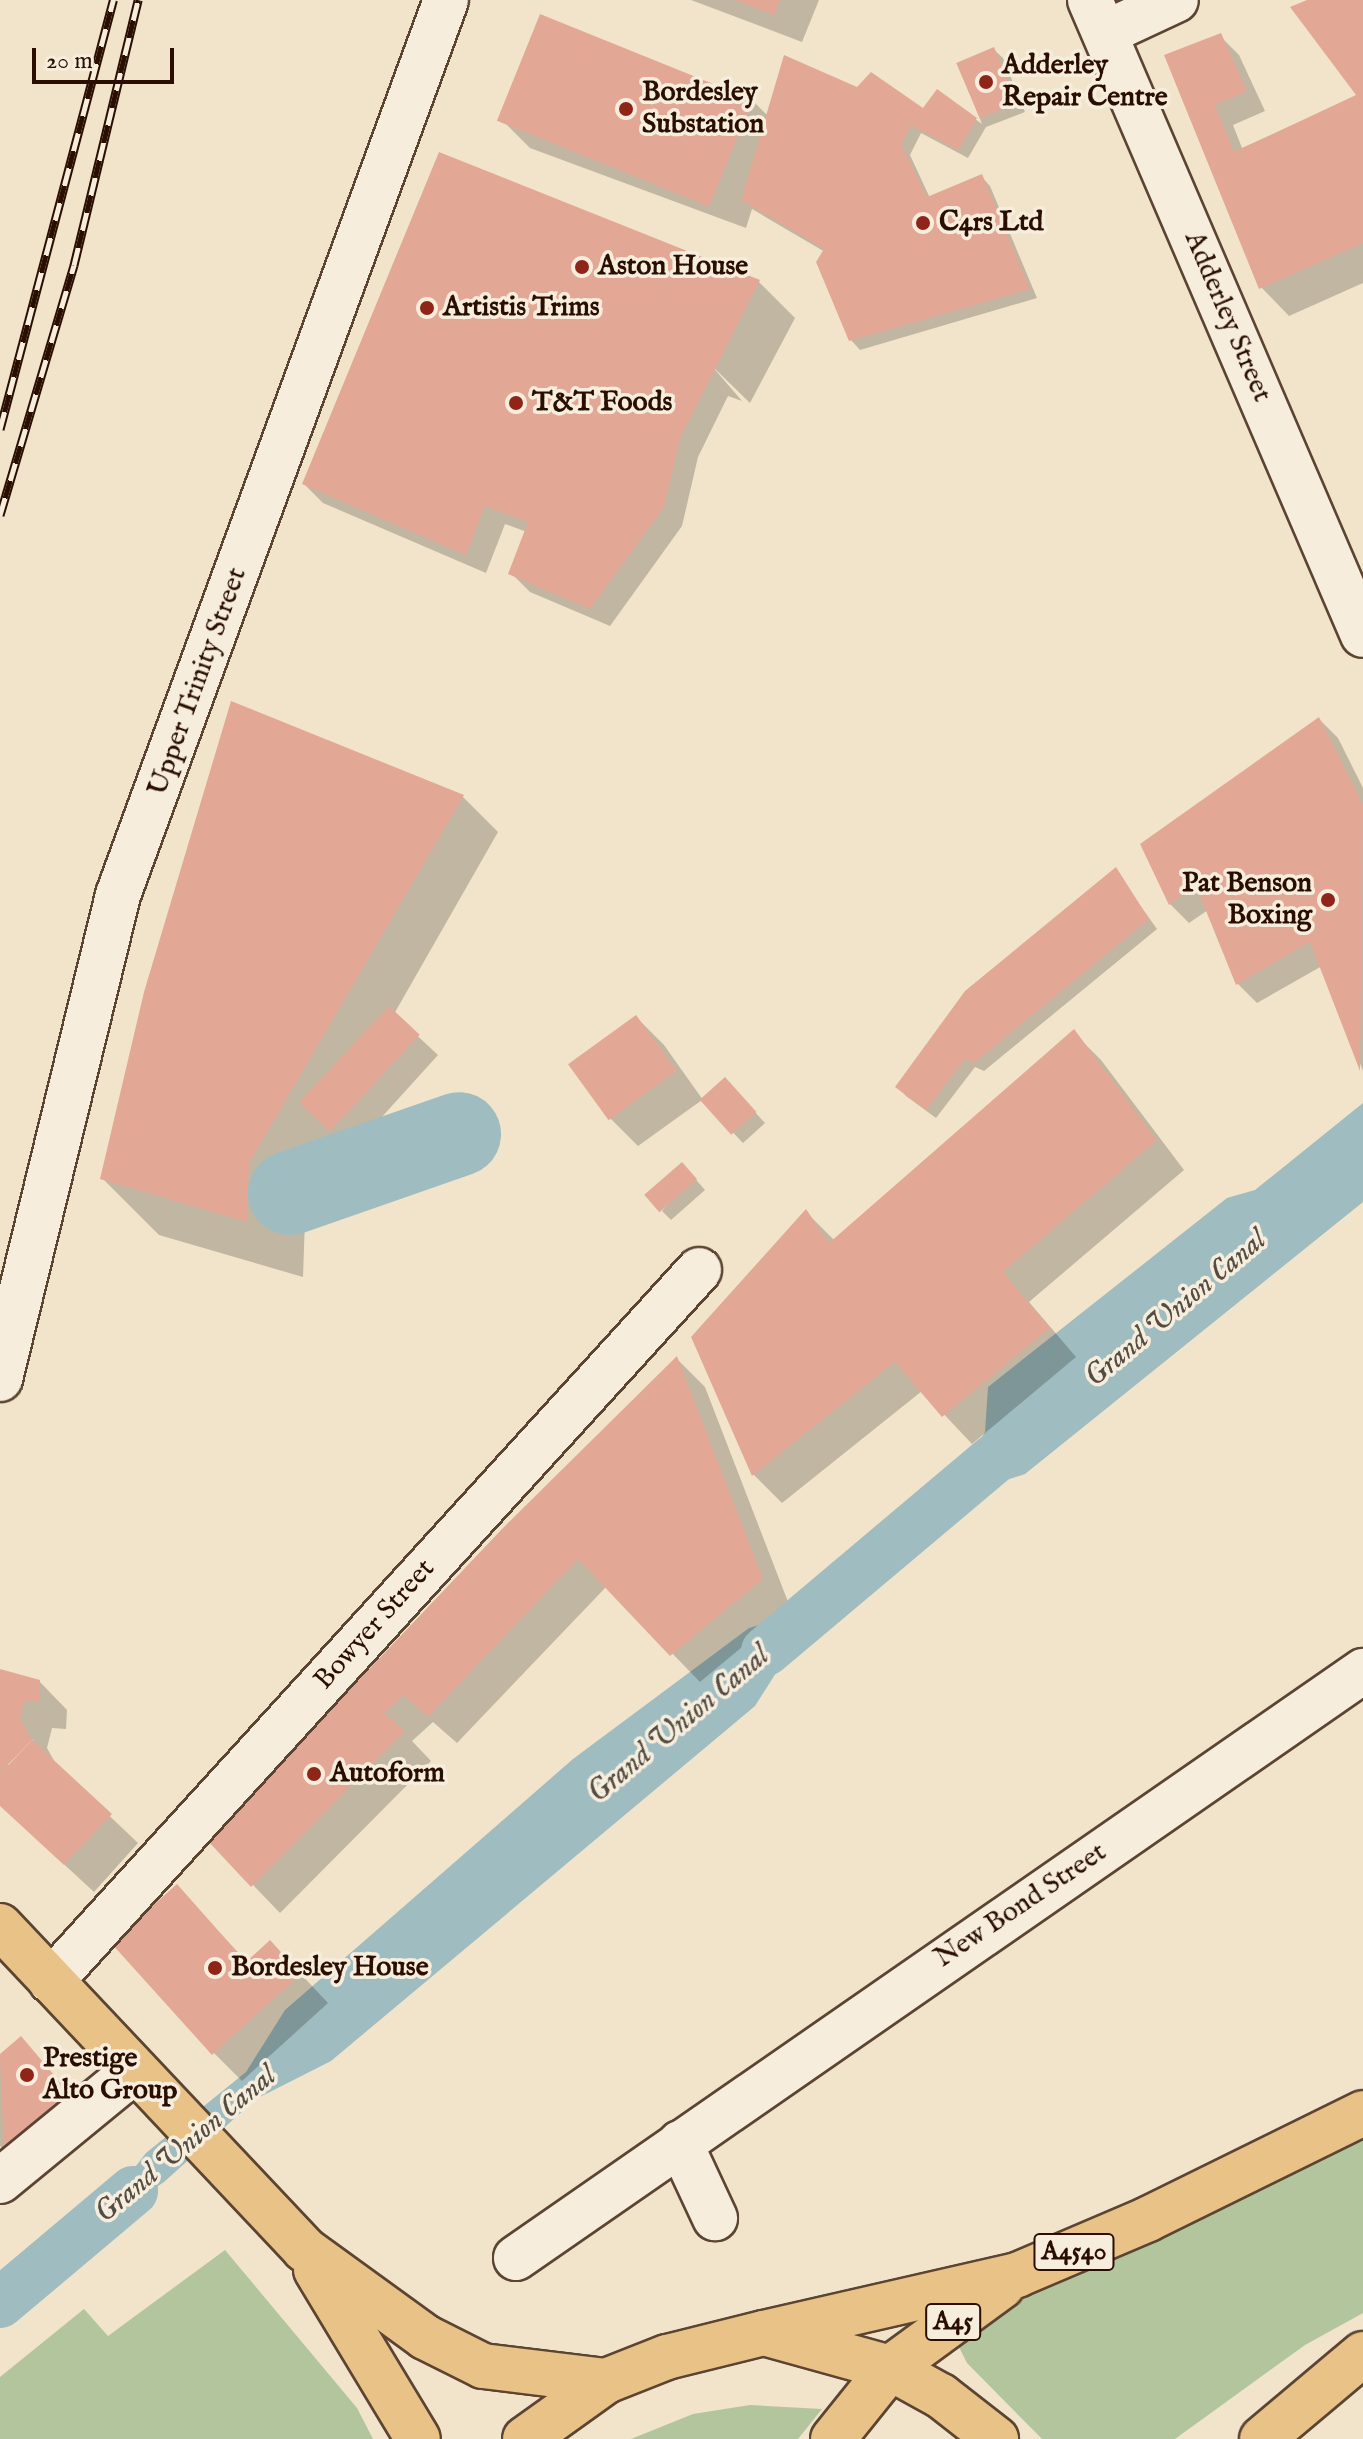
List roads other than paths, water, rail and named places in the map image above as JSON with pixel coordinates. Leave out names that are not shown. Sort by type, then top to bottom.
[{"type":"main road","points":[[0,1926],[304,2249],[425,2337],[483,2366],[606,2381]]},
{"type":"main road","name":"A4540","points":[[525,2439],[606,2381],[667,2357],[1017,2275],[1148,2219],[1363,2113]]},
{"type":"main road","points":[[304,2249],[418,2439]]},
{"type":"main road","name":"A45","points":[[833,2439],[890,2368],[1017,2275]]},
{"type":"main road","name":"A4540","points":[[764,2333],[890,2368],[941,2396],[996,2439]]},
{"type":"main road","points":[[1262,2439],[1363,2354]]},
{"type":"street","name":"Upper Trinity Street","points":[[0,1379],[118,895],[446,0]]},
{"type":"street","points":[[1097,17],[1176,0]]},
{"type":"street","name":"Adderley Street","points":[[1097,17],[1363,635]]},
{"type":"street","name":"Bowyer Street","points":[[51,1981],[699,1270]]},
{"type":"street","name":"New Bond Street","points":[[516,2258],[1363,1671]]},
{"type":"street","points":[[0,2181],[146,2081]]},
{"type":"street","points":[[680,2143],[715,2218]]},
{"type":"water","points":[[1363,1103],[1363,1202],[1025,1474],[944,1500],[985,1432],[988,1387],[1227,1198],[1255,1190]]},
{"type":"water","points":[[818,1607],[755,1706],[331,2061],[256,2099],[164,2182],[82,2236],[146,2153],[246,2072],[285,2010],[573,1759],[749,1628]]},
{"type":"waterway","points":[[290,1193],[459,1134]]},
{"type":"waterway","name":"Grand Union Canal","points":[[766,1651],[995,1458]]},
{"type":"waterway","name":"Grand Union Canal","points":[[0,2303],[133,2191]]},
{"type":"railway","points":[[0,429],[113,0]]},
{"type":"railway","points":[[0,515],[74,265],[138,0]]},
{"type":"place","name":"Adderley Repair Centre","points":[[986,82]]},
{"type":"place","name":"Bordesley Substation","points":[[626,109]]},
{"type":"place","name":"C4rs Ltd","points":[[923,223]]},
{"type":"place","name":"Aston House","points":[[582,267]]},
{"type":"place","name":"Artistis Trims","points":[[427,308]]},
{"type":"place","name":"T&T Foods","points":[[516,403]]},
{"type":"place","name":"Pat Benson Boxing","points":[[1328,900]]},
{"type":"place","name":"Autoform","points":[[314,1774]]},
{"type":"place","name":"Bordesley House","points":[[215,1968]]},
{"type":"place","name":"Prestige Alto Group","points":[[27,2075]]}]
